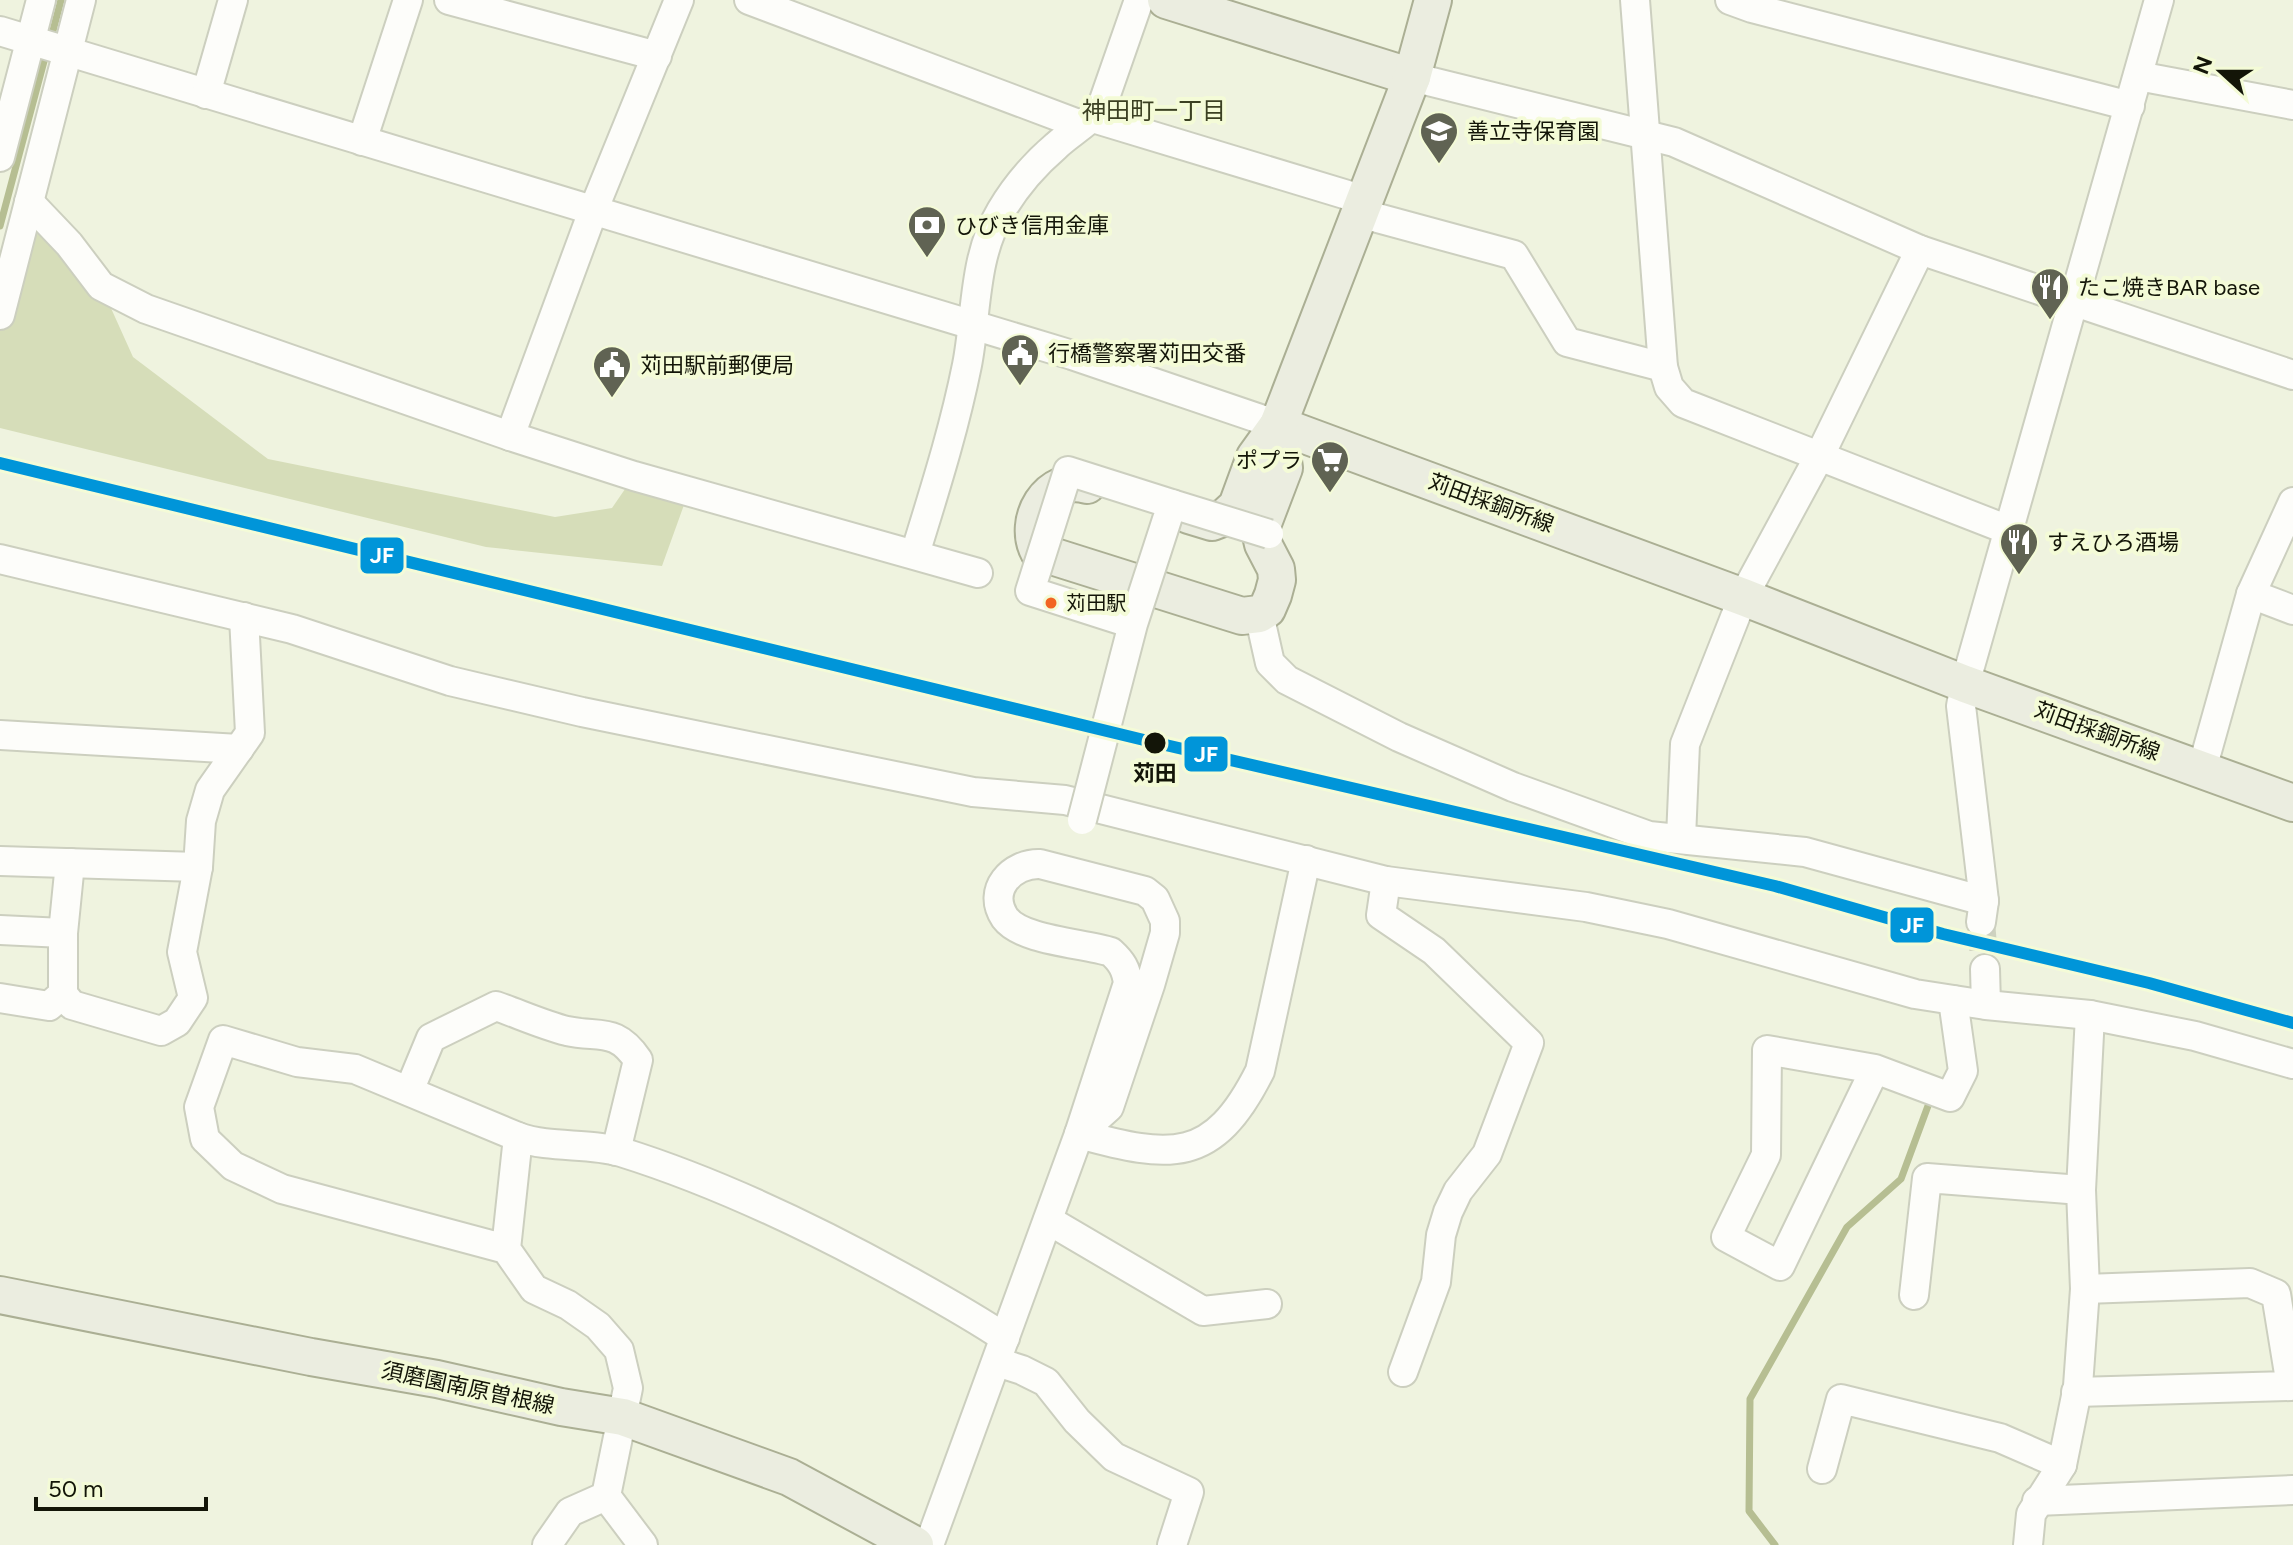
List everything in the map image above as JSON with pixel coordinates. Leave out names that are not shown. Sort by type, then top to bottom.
[{"type":"main road","points":[[1166,0],[1412,77]]},
{"type":"main road","points":[[1278,425],[1284,468],[1260,531],[1276,569],[1277,580],[1267,609],[1259,614],[1242,616],[1049,557],[1039,552],[1033,541],[1040,504],[1052,491],[1068,482],[1212,522],[1225,517],[1237,506],[1255,457],[1278,425],[1412,77],[1433,0]]},
{"type":"main road","name":"苅田採銅所線","points":[[1278,425],[1743,597],[1965,684],[2293,803]]},
{"type":"main road","name":"須磨園南原曽根線","points":[[0,1295],[623,1417],[789,1477],[915,1545]]},
{"type":"street","points":[[0,157],[41,0]]},
{"type":"street","points":[[0,315],[81,0]]},
{"type":"street","points":[[206,94],[233,0]]},
{"type":"street","points":[[362,141],[408,0]]},
{"type":"street","points":[[449,0],[657,56]]},
{"type":"street","points":[[510,436],[593,211],[679,0]]},
{"type":"street","points":[[749,0],[1087,121],[1514,255],[1567,342],[1663,367]]},
{"type":"street","points":[[915,554],[951,434],[983,254],[1000,212],[1033,169],[1102,106],[1139,0]]},
{"type":"street","points":[[1635,0],[1663,367],[1669,387],[1683,403],[2011,531]]},
{"type":"street","points":[[1259,614],[1270,663],[1287,680],[1399,737],[1513,787],[1649,836],[1805,852],[1982,912],[1961,706],[1965,684],[2011,531],[2159,0]]},
{"type":"street","points":[[1745,3],[2130,106]]},
{"type":"street","points":[[0,31],[1087,360],[1278,425]]},
{"type":"street","points":[[2138,76],[2293,105]]},
{"type":"street","points":[[1412,77],[1674,142],[1920,250],[2293,375]]},
{"type":"street","points":[[29,202],[69,244],[101,286],[146,309],[634,476],[978,573]]},
{"type":"street","points":[[1681,838],[1685,744],[1743,597],[1820,455],[1920,250]]},
{"type":"street","points":[[1133,624],[1030,591],[1068,471],[1269,534]]},
{"type":"street","points":[[2202,769],[2251,594],[2293,502]]},
{"type":"street","points":[[1082,820],[1133,624],[1172,504]]},
{"type":"street","points":[[0,559],[292,629],[450,681],[582,712],[973,792],[1065,800],[1386,881],[1600,910],[1683,928],[1915,994],[1986,1005],[2090,1015],[2195,1036],[2293,1064]]},
{"type":"street","points":[[2251,594],[2293,610]]},
{"type":"street","points":[[70,863],[63,933],[63,994],[72,1005],[161,1031],[177,1022],[193,998],[182,952],[198,867],[201,821],[210,790],[250,733],[244,617]]},
{"type":"street","points":[[0,735],[239,749]]},
{"type":"street","points":[[1079,1134],[1149,1152],[1184,1148],[1224,1127],[1244,1102],[1260,1071],[1306,860]]},
{"type":"street","points":[[0,861],[198,867]]},
{"type":"street","points":[[929,1545],[1079,1134],[1128,983],[1120,960],[1111,952],[1025,932],[1006,918],[1000,907],[1002,883],[1009,873],[1029,863],[1134,886],[1155,899],[1165,921],[1165,933],[1150,985],[1109,1107],[1079,1134]]},
{"type":"street","points":[[1386,881],[1381,915],[1434,951],[1529,1043],[1487,1154],[1458,1191],[1448,1212],[1441,1235],[1436,1282],[1403,1372]]},
{"type":"street","points":[[0,930],[63,933]]},
{"type":"street","points":[[1985,969],[1986,1005]]},
{"type":"street","points":[[0,998],[49,1006],[63,994]]},
{"type":"street","points":[[1875,1069],[1780,1266],[1726,1237],[1766,1155],[1767,1050],[1875,1069],[1950,1097],[1963,1071],[1953,1000]]},
{"type":"street","points":[[409,1091],[431,1038],[496,1006],[569,1031],[601,1033],[628,1045],[638,1060],[616,1151]]},
{"type":"street","points":[[2028,1545],[2031,1514],[2062,1465],[2076,1392],[2085,1289],[2081,1190],[2090,1015]]},
{"type":"street","points":[[643,1545],[606,1496],[628,1388],[619,1350],[598,1326],[568,1305],[534,1289],[506,1249],[282,1189],[233,1166],[205,1139],[199,1107],[223,1040],[297,1062],[355,1069],[518,1137],[616,1151],[677,1171],[802,1225],[965,1312],[1022,1370],[1046,1382],[1077,1421],[1114,1457],[1189,1492],[1172,1545]]},
{"type":"street","points":[[506,1249],[518,1137]]},
{"type":"street","points":[[1914,1295],[1927,1178],[2081,1190]]},
{"type":"street","points":[[1048,1220],[1203,1311],[1267,1304]]},
{"type":"street","points":[[2076,1392],[2292,1391],[2276,1294],[2250,1283],[2085,1289]]},
{"type":"street","points":[[1822,1469],[1841,1399],[2000,1438],[2062,1465]]},
{"type":"street","points":[[2037,1501],[2293,1490]]},
{"type":"street","points":[[547,1545],[570,1512],[606,1496]]},
{"type":"green space","points":[[29,202],[101,286],[133,357],[268,459],[555,517],[612,508],[634,476],[689,491],[662,566],[486,547],[0,428],[0,315]]},
{"type":"waterway","points":[[51,38],[61,0]]},
{"type":"waterway","points":[[0,226],[47,50]]},
{"type":"waterway","points":[[1775,1545],[1749,1511],[1750,1399],[1847,1227],[1901,1179],[1932,1095]]},
{"type":"tunnel","points":[[1981,922],[1985,969]]},
{"type":"transit line","name":"JF","points":[[0,463],[1144,740],[1775,886],[1943,934],[2149,983],[2293,1023]]},
{"type":"place","name":"善立寺保育園","points":[[1439,165]]},
{"type":"place","name":"ひびき信用金庫","points":[[927,259]]},
{"type":"place","name":"たこ焼きBAR base","points":[[2050,321]]},
{"type":"place","name":"行橋警察署苅田交番","points":[[1020,387]]},
{"type":"place","name":"苅田駅前郵便局","points":[[612,399]]},
{"type":"place","name":"ポプラ","points":[[1330,494]]},
{"type":"place","name":"すえひろ酒場","points":[[2019,576]]},
{"type":"place","name":"苅田駅","points":[[1051,603]]},
{"type":"place","name":"苅田","points":[[1155,743]]},
{"type":"district","name":"神田町一丁目","points":[[1154,110]]}]
